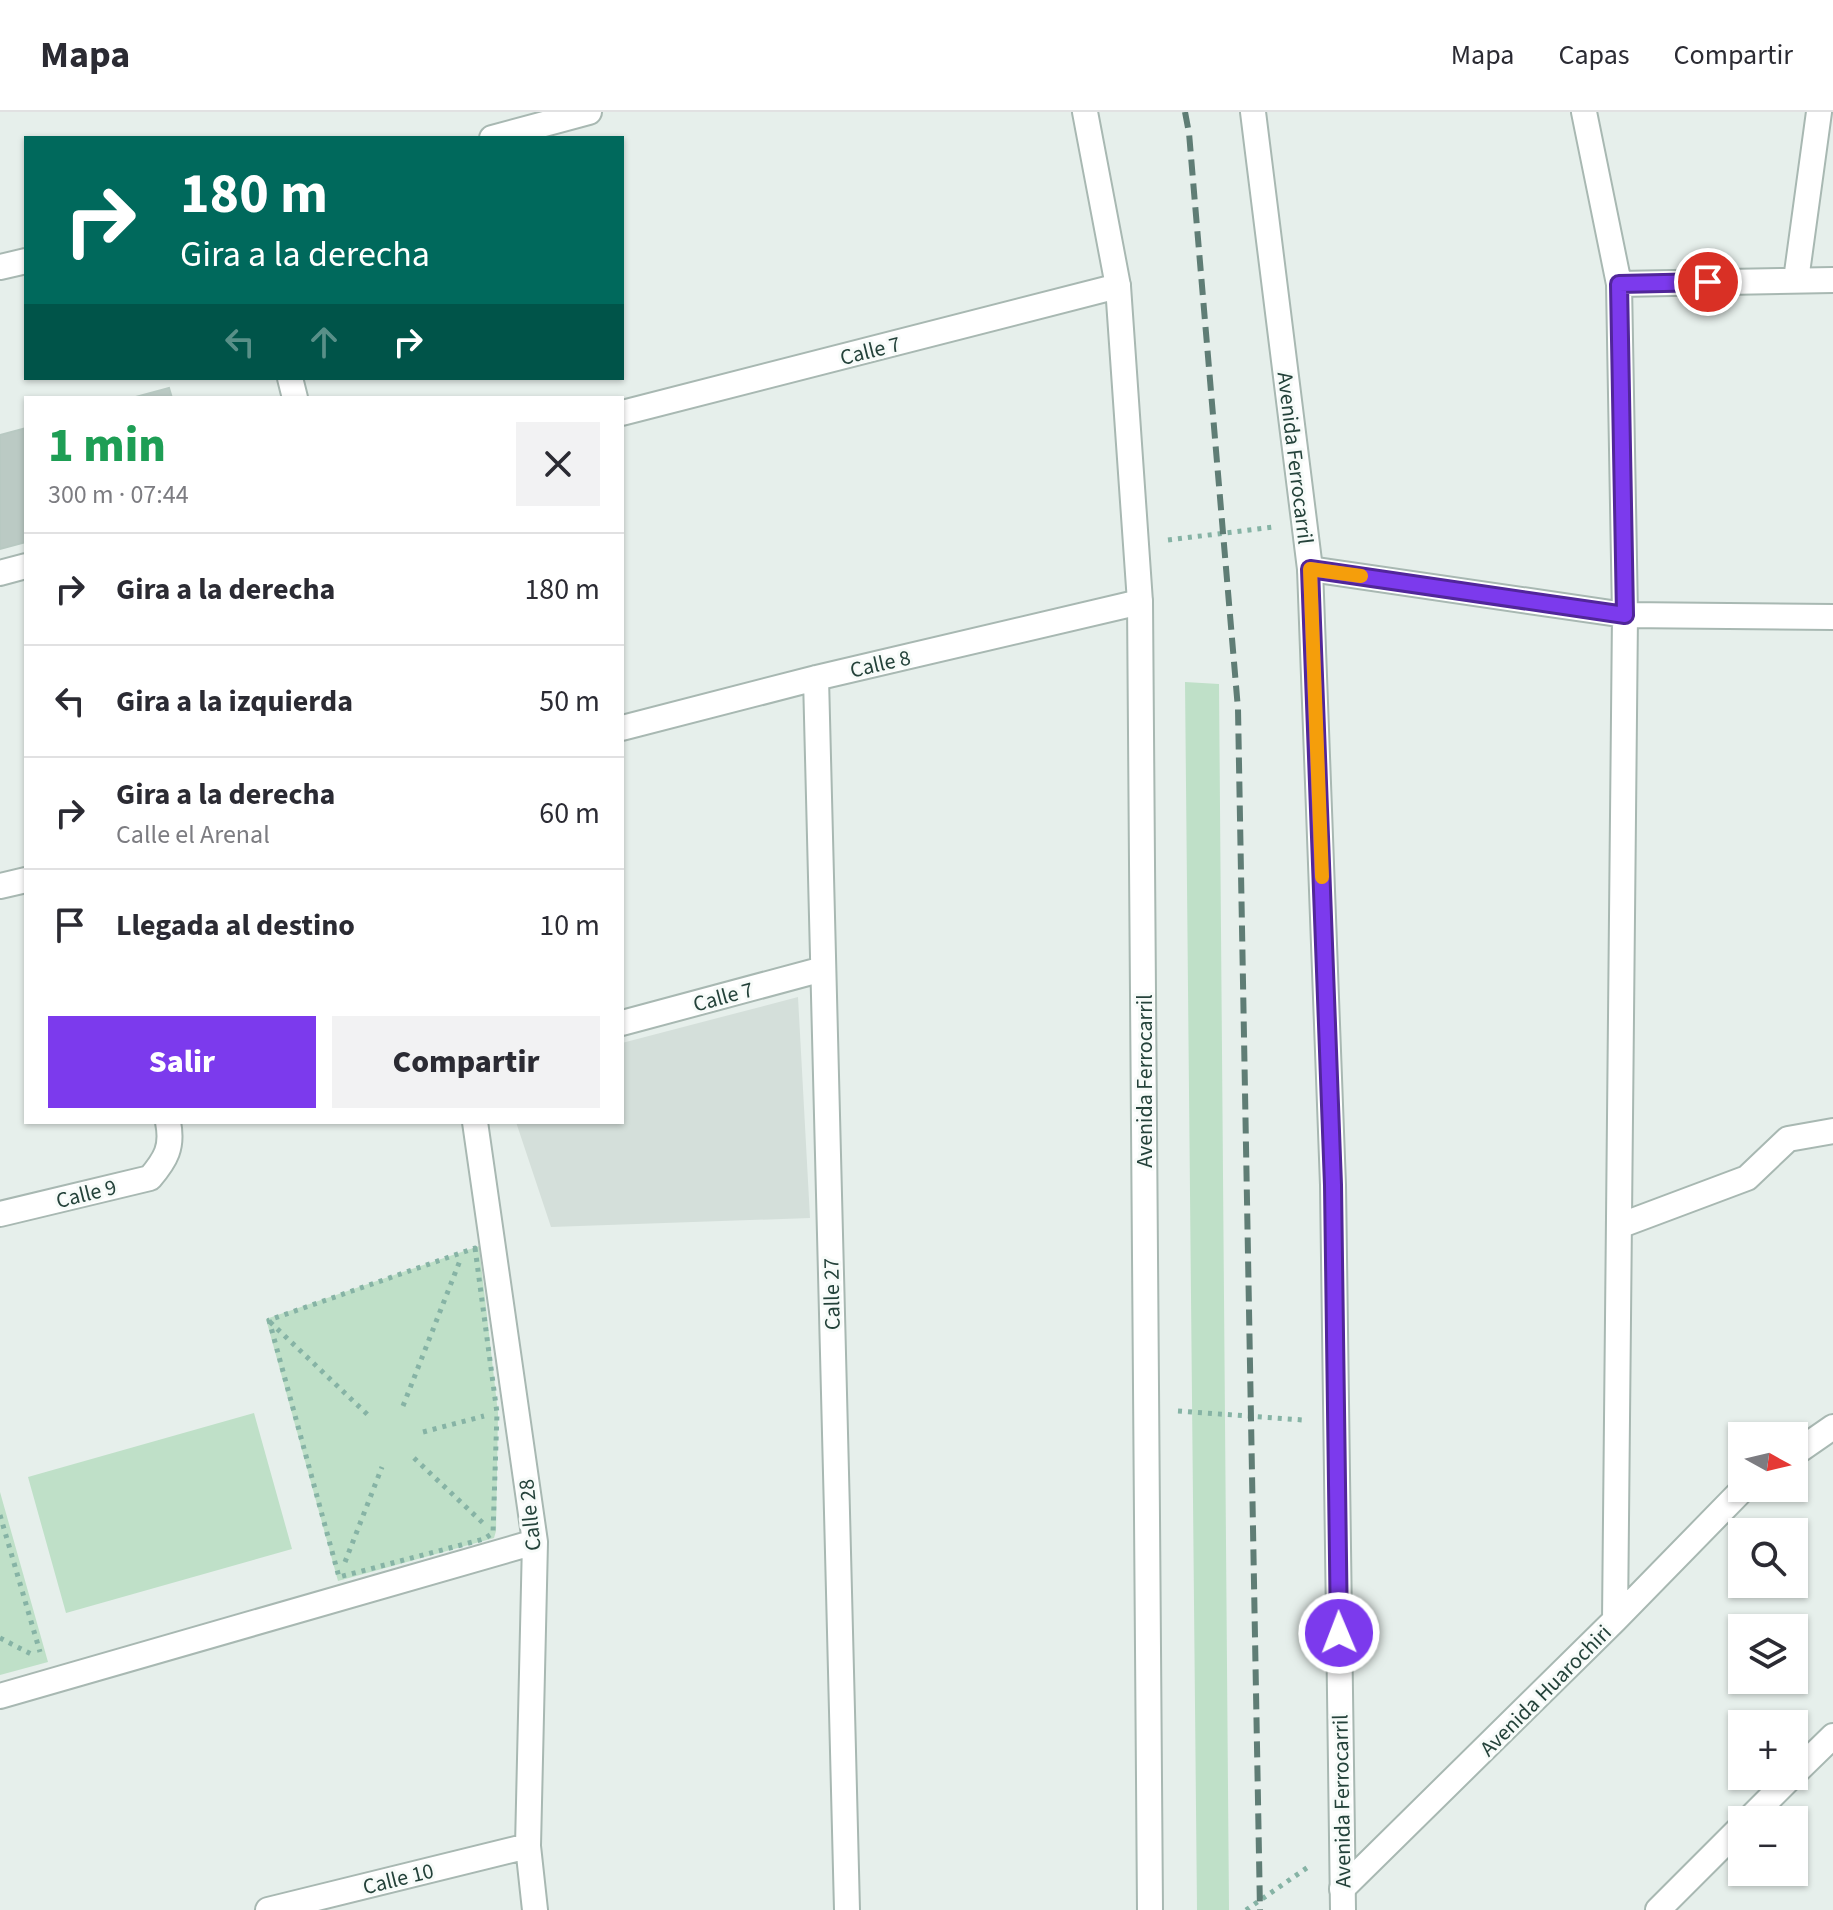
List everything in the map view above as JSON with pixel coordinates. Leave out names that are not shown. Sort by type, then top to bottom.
[{"type":"street","points":[[499,136],[589,112]]},
{"type":"street","name":"Avenida Ferrocarril","points":[[1085,112],[1118,286],[1140,602],[1150,1910]]},
{"type":"street","name":"Avenida Ferrocarril","points":[[1253,112],[1310,569],[1333,1185],[1342,1900]]},
{"type":"street","points":[[1584,112],[1619,284],[1625,615],[1615,1620]]},
{"type":"street","points":[[1796,280],[1819,112]]},
{"type":"street","points":[[0,267],[24,261]]},
{"type":"street","points":[[1619,284],[1833,280]]},
{"type":"street","name":"Calle 7","points":[[624,412],[1118,286]]},
{"type":"street","points":[[0,573],[24,567]]},
{"type":"street","points":[[1310,569],[1625,615],[1833,617]]},
{"type":"street","name":"Calle 8","points":[[624,727],[816,678],[1140,602]]},
{"type":"street","name":"Calle 27","points":[[816,678],[847,1910]]},
{"type":"street","points":[[0,886],[24,880]]},
{"type":"street","name":"Calle 7","points":[[624,1022],[823,969]]},
{"type":"street","name":"Calle 9","points":[[0,1214],[150,1178],[165,1161],[171,1136],[168,1124]]},
{"type":"street","name":"Calle 28","points":[[475,1124],[535,1542],[528,1846],[535,1910]]},
{"type":"street","points":[[1619,1226],[1747,1178],[1788,1139],[1833,1131]]},
{"type":"street","points":[[1808,1444],[1833,1427]]},
{"type":"street","name":"Avenida Huarochiri","points":[[1342,1900],[1730,1502]]},
{"type":"street","points":[[0,1696],[535,1542]]},
{"type":"street","points":[[1808,1760],[1833,1736]]},
{"type":"street","points":[[1762,1806],[1778,1790]]},
{"type":"street","points":[[1658,1910],[1728,1840]]},
{"type":"street","name":"Calle 10","points":[[268,1910],[528,1846]]},
{"type":"path","points":[[1136,544],[1304,524]]},
{"type":"path","points":[[269,1320],[475,1248],[497,1413],[493,1533]]},
{"type":"path","points":[[403,1406],[463,1253]]},
{"type":"path","points":[[269,1320],[368,1415]]},
{"type":"path","points":[[269,1320],[339,1577]]},
{"type":"path","points":[[1146,1409],[1336,1422]]},
{"type":"path","points":[[423,1432],[497,1413]]},
{"type":"path","points":[[414,1458],[493,1533]]},
{"type":"path","points":[[339,1577],[382,1467]]},
{"type":"path","points":[[0,1515],[43,1661],[0,1638]]},
{"type":"path","points":[[339,1577],[484,1539],[493,1533]]},
{"type":"path","points":[[1246,1910],[1341,1844]]},
{"type":"shaded area","points":[[798,997],[810,1218],[551,1227],[517,1124],[624,1124],[624,1042]]},
{"type":"green space","points":[[1185,682],[1219,684],[1229,1910],[1197,1910]]},
{"type":"green space","points":[[479,1246],[498,1413],[494,1538],[338,1581],[266,1319]]},
{"type":"green space","points":[[254,1413],[292,1549],[66,1613],[28,1477]]},
{"type":"green space","points":[[0,1492],[48,1662],[0,1675]]},
{"type":"building","points":[[169,388],[171,396],[139,396]]},
{"type":"building","points":[[24,429],[24,543],[0,549],[0,435]]},
{"type":"railway","points":[[1185,112],[1238,709],[1260,1910]]},
{"type":"slow traffic","points":[[1322,877],[1310,569],[1361,576]]},
{"type":"route","points":[[1339,1633],[1333,1185],[1310,569],[1625,615],[1619,284],[1708,282]]}]
